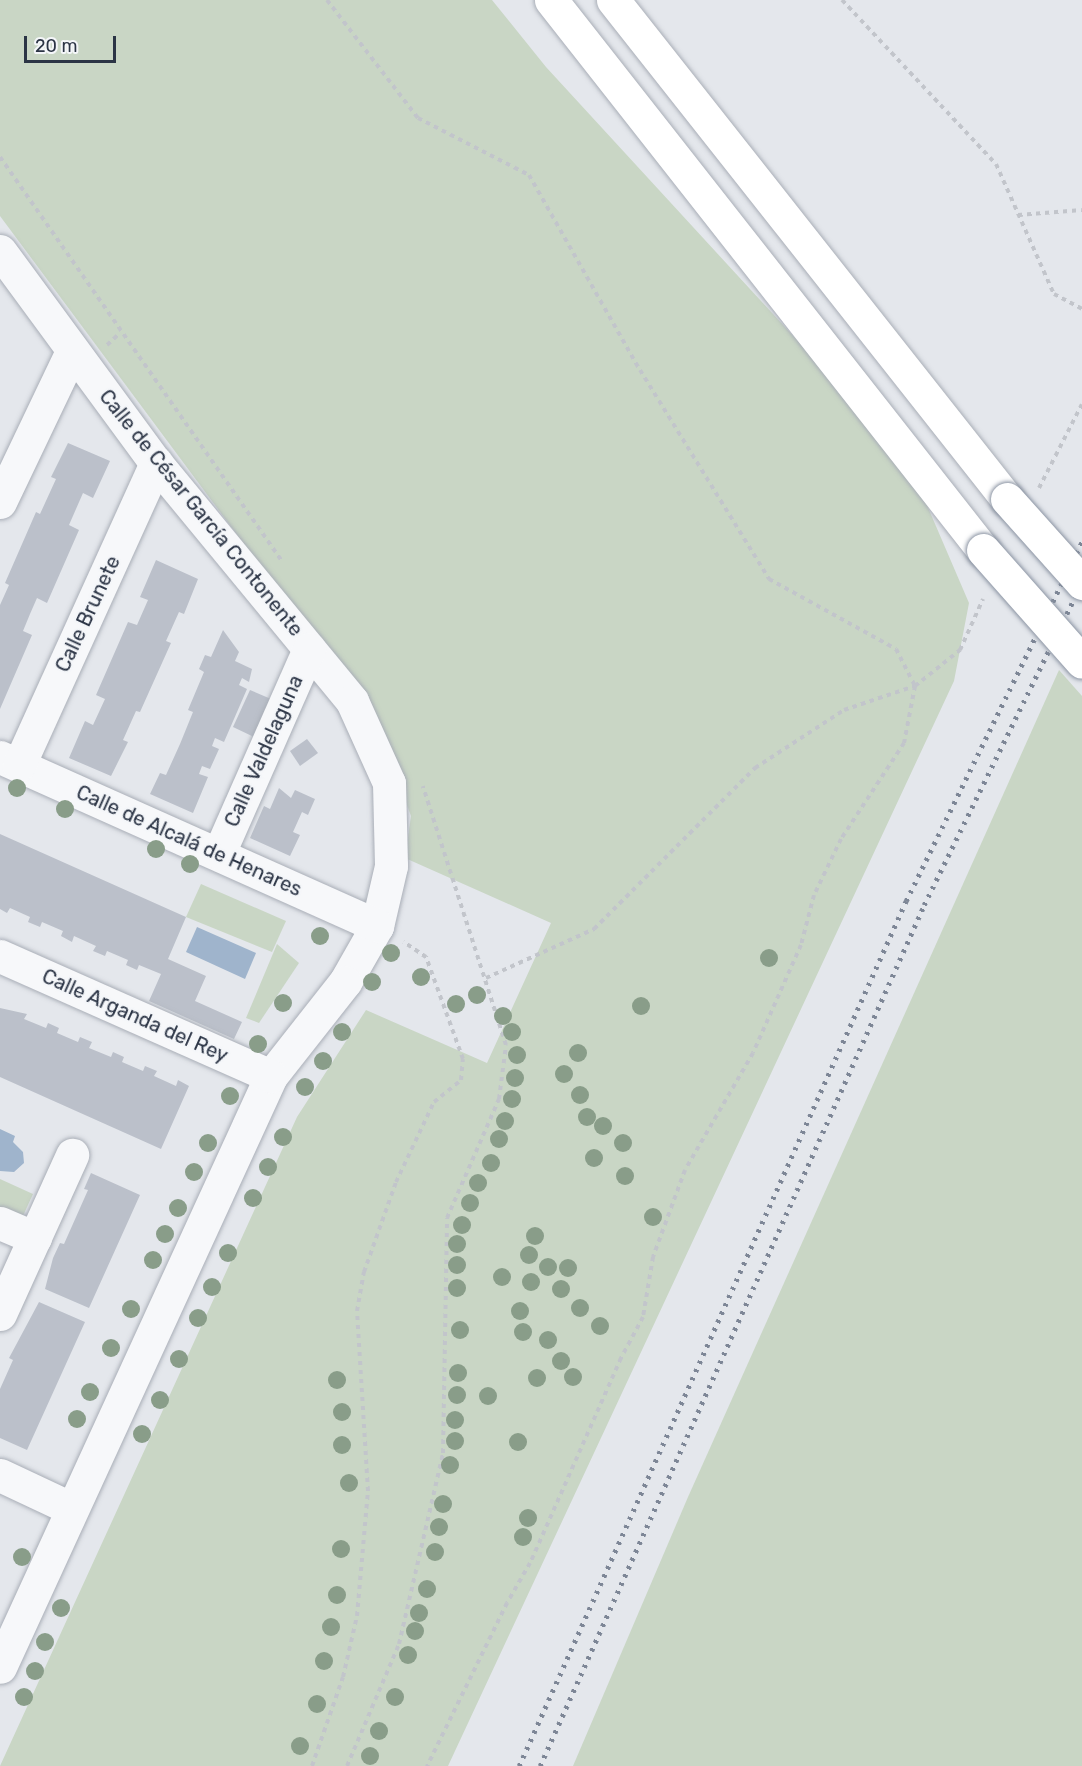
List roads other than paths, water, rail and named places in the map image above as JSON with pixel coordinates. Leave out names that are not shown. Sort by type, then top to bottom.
[{"type":"highway","points":[[551,0],[983,550],[1082,662]]},
{"type":"highway","points":[[613,0],[1021,498],[1082,583]]},
{"type":"street","name":"Calle de César García Contonente","points":[[0,251],[156,463],[352,701],[389,783],[390,934]]},
{"type":"street","points":[[0,502],[72,351]]},
{"type":"street","name":"Calle Brunete","points":[[9,761],[156,463]]},
{"type":"street","name":"Calle Valdelaguna","points":[[219,854],[309,649]]},
{"type":"street","name":"Calle de Alcalá de Henares","points":[[9,761],[219,854],[390,934]]},
{"type":"street","points":[[0,1667],[70,1508],[271,1076],[345,982],[390,934]]},
{"type":"street","name":"Calle Arganda del Rey","points":[[0,956],[271,1076]]},
{"type":"street","points":[[0,1314],[72,1155]]},
{"type":"street","points":[[0,1223],[35,1238]]},
{"type":"street","points":[[0,1474],[70,1508]]},
{"type":"water","points":[[197,927],[256,953],[245,979],[186,952]]},
{"type":"water","points":[[0,1129],[15,1136],[13,1142],[23,1152],[24,1163],[14,1172],[0,1171]]},
{"type":"railway","points":[[519,1766],[906,901],[1082,542]]},
{"type":"railway","points":[[540,1766],[924,905],[1082,582]]}]
